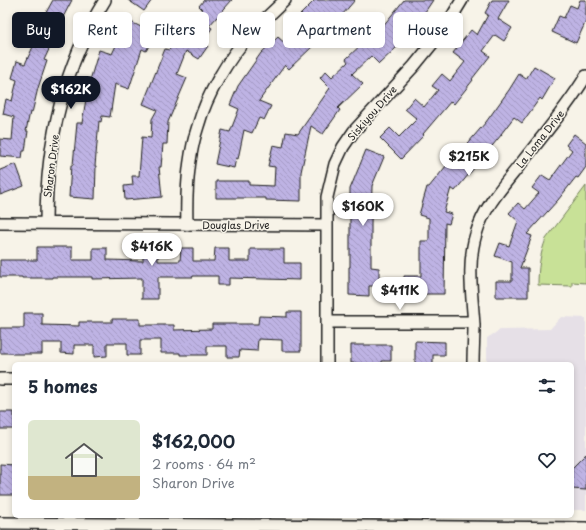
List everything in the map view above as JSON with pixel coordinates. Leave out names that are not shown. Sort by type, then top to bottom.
[{"type":"street","name":"Sharon Drive","points":[[46,223],[49,162],[60,107],[75,58],[87,32],[105,0]]},
{"type":"street","points":[[187,225],[186,200],[193,143],[198,125],[211,93],[231,58],[249,34],[284,0]]},
{"type":"street","name":"Siskiyou Drive","points":[[327,362],[327,197],[334,164],[354,131],[419,60],[445,28],[462,0]]},
{"type":"street","name":"La Loma Drive","points":[[473,362],[473,322],[471,300],[472,251],[476,234],[483,216],[494,197],[560,115],[586,76]]},
{"type":"street","name":"Douglas Drive","points":[[0,223],[327,225]]},
{"type":"street","points":[[328,322],[473,322]]},
{"type":"street","points":[[0,379],[12,379]]},
{"type":"street","points":[[472,518],[472,529]]},
{"type":"street","points":[[0,523],[326,524],[472,529],[586,528]]},
{"type":"shaded area","points":[[561,317],[586,318],[586,510],[574,510],[574,362],[487,362],[487,338],[500,330],[550,329]]},
{"type":"green space","points":[[586,186],[586,283],[572,282],[572,286],[538,285],[538,273],[542,250],[546,239]]},
{"type":"building","points":[[53,0],[72,0],[65,13],[65,12],[46,12]]},
{"type":"building","points":[[128,0],[152,0],[144,11]]},
{"type":"building","points":[[204,0],[232,0],[221,12],[217,12],[217,17],[209,26],[209,12],[200,12],[202,9],[199,6]]},
{"type":"building","points":[[315,0],[355,0],[345,12],[303,12]]},
{"type":"building","points":[[404,0],[433,0],[425,12],[394,12]]},
{"type":"building","points":[[492,0],[509,0],[498,19],[512,28],[504,41],[495,35],[483,51],[490,56],[472,79],[473,80],[454,104],[451,101],[423,134],[424,135],[401,159],[380,138],[390,128],[399,137],[417,119],[405,109],[414,98],[424,107],[438,90],[432,86],[442,74],[450,81],[465,62],[453,53],[457,48],[463,48],[463,40],[471,30],[477,35],[488,15],[485,13]]},
{"type":"building","points":[[580,0],[586,0],[586,21],[576,43],[552,32],[559,16],[564,18],[570,5],[577,8]]},
{"type":"building","points":[[393,14],[393,48],[396,48],[379,64],[371,56],[352,74],[363,84],[338,108],[340,110],[323,134],[311,126],[301,172],[301,201],[266,200],[266,198],[216,198],[216,181],[249,181],[249,185],[274,186],[275,167],[268,166],[273,145],[283,147],[286,132],[298,134],[330,88],[320,78],[326,71],[332,77],[348,62],[346,59],[358,48],[385,48],[385,23]]},
{"type":"building","points":[[132,22],[140,26],[140,48],[148,48],[146,51],[142,49],[129,89],[115,84],[110,117],[102,116],[101,122],[99,121],[95,166],[95,199],[69,197],[71,165],[73,165],[77,123],[82,123],[88,87],[99,50],[112,54],[115,48],[132,48]]},
{"type":"building","points":[[278,37],[283,42],[283,48],[311,48],[289,69],[285,65],[259,101],[271,106],[264,120],[259,118],[252,133],[244,130],[238,159],[236,158],[234,168],[215,164],[222,130],[230,132],[239,109],[230,105],[238,86],[261,53],[266,48],[275,48],[275,40]]},
{"type":"building","points":[[32,48],[50,48],[44,60],[47,61],[32,113],[30,112],[26,131],[28,131],[25,151],[23,151],[22,158],[0,156],[0,139],[12,140],[14,117],[3,114],[6,99],[12,101],[17,80],[12,78],[17,61],[25,64]]},
{"type":"building","points":[[170,48],[207,48],[199,59],[186,51],[177,74],[187,78],[168,122],[167,144],[163,144],[161,167],[159,167],[162,197],[125,200],[124,186],[133,185],[132,176],[139,176],[142,137],[151,138],[152,119],[157,110],[143,104],[165,49],[169,50]]},
{"type":"building","points":[[534,66],[555,78],[542,100],[540,98],[522,123],[514,117],[502,134],[455,191],[451,188],[444,212],[452,214],[449,224],[445,223],[444,294],[404,294],[404,276],[421,276],[421,241],[429,241],[429,218],[419,215],[427,187],[429,187],[455,155],[456,157],[486,122],[519,74],[526,79]]},
{"type":"building","points":[[574,134],[586,143],[586,167],[578,178],[576,177],[558,200],[527,234],[532,236],[520,268],[528,268],[528,297],[496,297],[496,281],[512,281],[512,262],[495,256],[500,243],[509,246],[518,221],[509,213],[518,203],[525,209],[539,193],[532,188],[542,175],[550,180],[572,150],[566,145]]},
{"type":"building","points":[[366,150],[384,157],[372,186],[371,267],[379,268],[379,286],[369,286],[369,296],[349,295],[350,189]]},
{"type":"building","points":[[16,164],[24,186],[0,195],[0,170]]},
{"type":"building","points":[[37,247],[72,247],[72,260],[93,260],[93,248],[107,248],[107,260],[143,261],[143,247],[158,247],[158,261],[180,261],[181,248],[193,248],[193,261],[214,261],[215,248],[229,248],[229,261],[250,261],[250,249],[284,249],[284,263],[300,263],[300,280],[229,278],[229,285],[218,285],[218,276],[158,277],[158,299],[142,299],[142,278],[92,279],[92,277],[0,277],[0,260],[37,260]]},
{"type":"building","points":[[287,312],[301,312],[301,351],[282,351],[282,340],[258,339],[257,351],[240,350],[239,357],[227,357],[227,346],[207,346],[207,355],[161,353],[161,340],[140,340],[140,355],[127,355],[127,343],[107,343],[107,356],[94,357],[94,345],[74,345],[74,354],[61,353],[61,343],[42,343],[42,354],[0,353],[0,328],[24,328],[24,313],[42,313],[42,325],[79,326],[79,322],[112,322],[112,319],[140,319],[140,325],[174,325],[174,330],[212,329],[212,324],[258,324],[259,316],[287,317]]},
{"type":"building","points":[[415,341],[445,342],[445,355],[433,355],[433,362],[415,362]]},
{"type":"building","points":[[351,345],[391,345],[391,361],[351,362]]},
{"type":"building","points":[[0,412],[12,412],[12,429],[0,429]]},
{"type":"building","points":[[586,454],[586,490],[574,489],[574,466]]},
{"type":"building","points":[[0,464],[12,465],[12,495],[0,495]]}]
